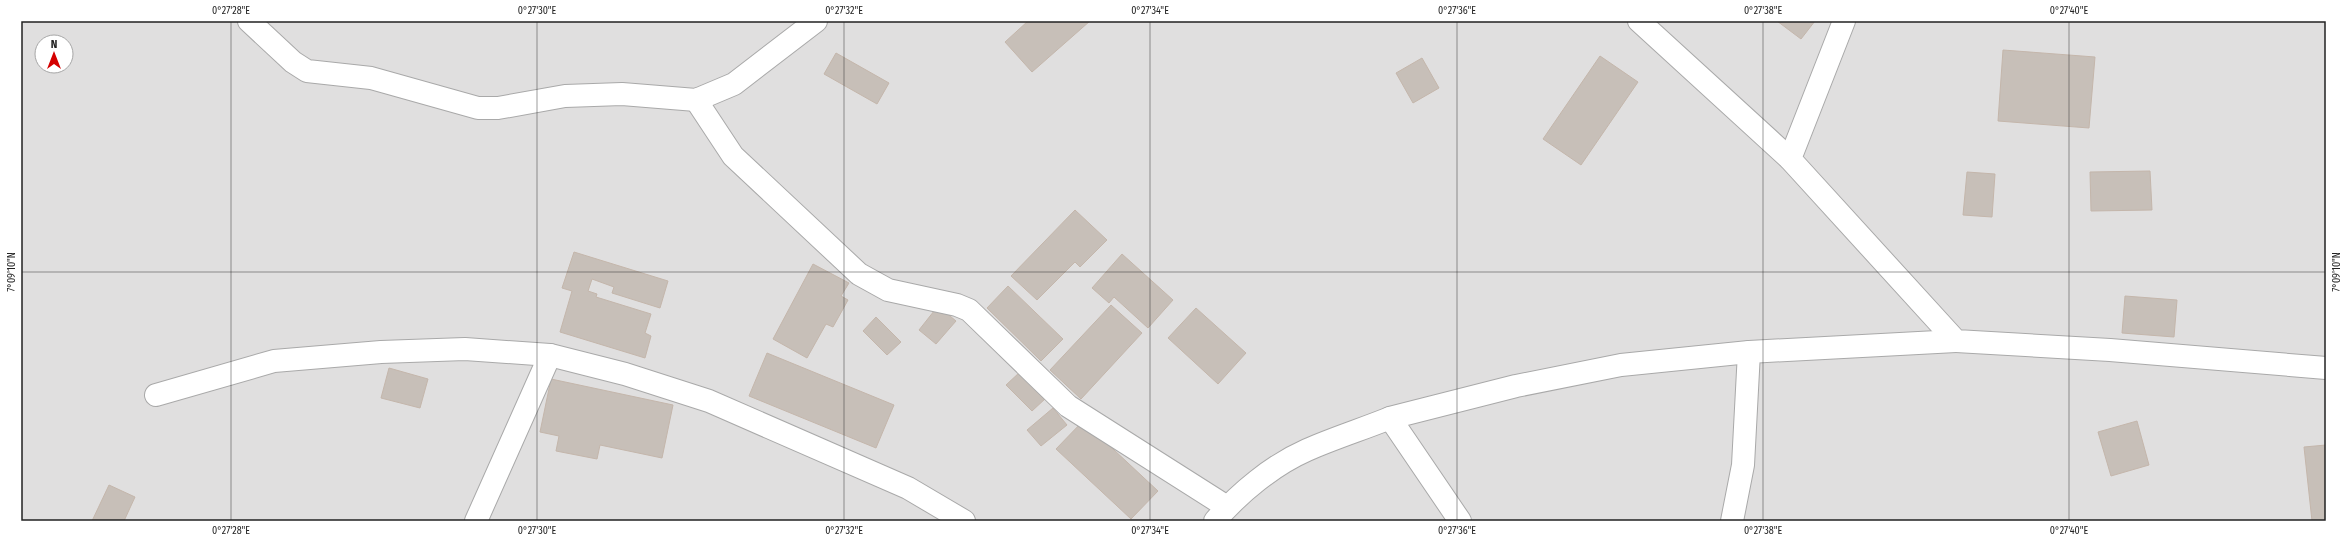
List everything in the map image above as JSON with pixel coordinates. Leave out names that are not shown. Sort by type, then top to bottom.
[{"type":"street","points":[[249,21],[293,62],[306,71],[371,78],[478,108],[498,108],[565,96],[622,94],[696,100],[734,84],[816,21]]},
{"type":"street","points":[[1639,21],[1790,159],[1956,341]]},
{"type":"street","points":[[1790,159],[1844,21]]},
{"type":"street","points":[[696,100],[734,156],[859,274],[888,290],[957,305],[969,310],[1068,406],[1221,514],[1267,475],[1306,450],[1390,418],[1516,386],[1622,365],[1749,352],[1956,341],[2110,350],[2326,368]]},
{"type":"street","points":[[156,395],[274,361],[381,352],[465,350],[550,355],[625,374],[709,401],[908,488],[964,521]]},
{"type":"street","points":[[1732,521],[1743,465],[1749,352]]},
{"type":"street","points":[[476,521],[550,355]]},
{"type":"street","points":[[1390,418],[1460,521]]},
{"type":"shaded area","points":[[21,21],[2326,21],[2326,521],[21,521]]},
{"type":"building","points":[[1028,21],[1090,21],[1032,72],[1005,42]]},
{"type":"building","points":[[1777,21],[1815,21],[1801,39]]},
{"type":"building","points":[[2003,50],[2095,57],[2089,128],[1998,121]]},
{"type":"building","points":[[836,53],[889,83],[877,104],[824,74]]},
{"type":"building","points":[[1600,56],[1638,82],[1581,165],[1543,139]]},
{"type":"building","points":[[1422,58],[1439,88],[1413,103],[1396,73]]},
{"type":"building","points":[[2150,171],[2152,210],[2091,211],[2090,172]]},
{"type":"building","points":[[1967,172],[1995,174],[1992,217],[1963,215]]},
{"type":"building","points":[[1075,210],[1107,240],[1080,267],[1075,262],[1037,300],[1011,276]]},
{"type":"building","points":[[574,252],[668,281],[660,308],[612,293],[614,287],[592,279],[588,291],[597,294],[596,297],[651,314],[645,333],[651,336],[645,358],[560,332],[572,291],[562,288]]},
{"type":"building","points":[[1122,254],[1173,300],[1148,328],[1114,297],[1109,303],[1092,288]]},
{"type":"building","points":[[813,264],[849,283],[841,296],[848,300],[833,327],[826,324],[807,358],[773,339]]},
{"type":"building","points":[[1008,286],[1063,339],[1041,361],[987,308]]},
{"type":"building","points":[[2125,296],[2177,300],[2174,337],[2122,333]]},
{"type":"building","points":[[1111,305],[1142,333],[1081,399],[1050,370]]},
{"type":"building","points":[[938,306],[956,321],[936,344],[919,330]]},
{"type":"building","points":[[1196,308],[1246,353],[1218,384],[1168,338]]},
{"type":"building","points":[[876,317],[901,342],[887,355],[863,331]]},
{"type":"building","points":[[767,353],[894,405],[876,448],[749,396]]},
{"type":"building","points":[[389,368],[428,379],[420,408],[381,398]]},
{"type":"building","points":[[1020,372],[1046,398],[1032,411],[1006,385]]},
{"type":"building","points":[[551,379],[673,405],[662,458],[600,445],[597,459],[556,451],[559,436],[540,432]]},
{"type":"building","points":[[1053,408],[1067,425],[1041,446],[1027,430]]},
{"type":"building","points":[[1083,421],[1158,491],[1131,519],[1056,449]]},
{"type":"building","points":[[2137,421],[2149,465],[2111,476],[2098,432]]},
{"type":"building","points":[[2326,445],[2326,521],[2312,521],[2304,447]]},
{"type":"building","points":[[109,485],[135,497],[124,521],[92,521]]}]
